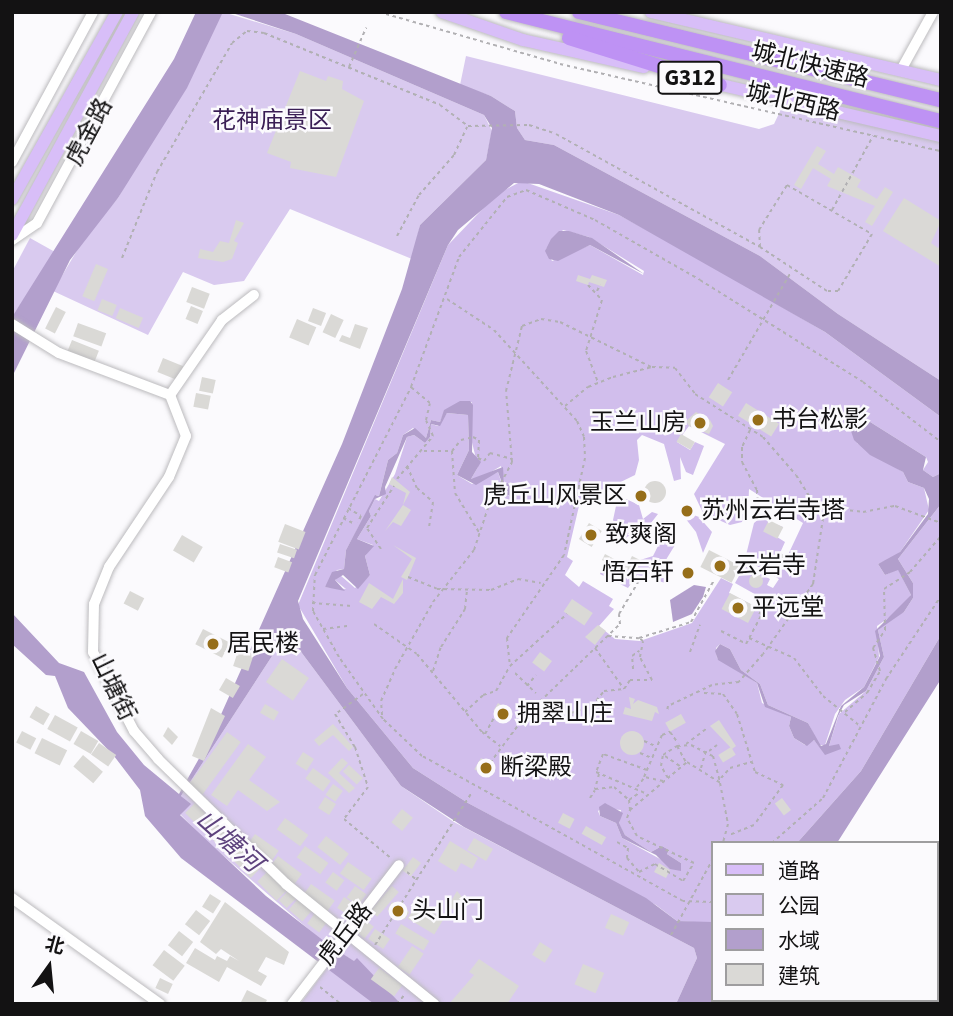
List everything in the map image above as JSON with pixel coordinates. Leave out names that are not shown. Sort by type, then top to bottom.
[{"type":"highway","points":[[491,12],[720,85]]},
{"type":"highway","name":"城北快速路","points":[[506,12],[941,121]]},
{"type":"highway","name":"城北快速路","points":[[579,12],[941,100]]},
{"type":"main road","name":"虎金路","points":[[12,199],[117,12]]},
{"type":"main road","name":"虎金路","points":[[12,237],[133,12]]},
{"type":"main road","name":"城北西路","points":[[442,12],[523,40],[941,136]]},
{"type":"main road","name":"G312","points":[[651,12],[941,80]]},
{"type":"street","name":"虎金路","points":[[12,162],[93,12]]},
{"type":"street","name":"虎金路","points":[[12,237],[37,223],[151,12]]},
{"type":"street","points":[[901,70],[933,12]]},
{"type":"street","points":[[12,324],[44,344],[170,395],[222,320],[254,295]]},
{"type":"street","name":"山塘街","points":[[170,395],[186,436],[169,477],[110,567],[94,604],[90,628],[93,652],[134,731],[186,786],[345,935],[434,1004]]},
{"type":"street","name":"虎丘路","points":[[292,1004],[319,965],[399,865]]},
{"type":"street","points":[[12,898],[160,1004]]},
{"type":"path","points":[[379,12],[504,50],[941,151]]},
{"type":"path","points":[[348,68],[366,28]]},
{"type":"path","points":[[121,258],[157,172],[232,43],[247,31],[264,33],[440,105],[468,126],[529,125],[556,134],[760,247],[791,271],[831,292],[842,288],[872,234],[786,185],[760,230],[760,247]]},
{"type":"path","points":[[397,236],[419,195],[454,155],[468,126]]},
{"type":"path","points":[[832,211],[873,134]]},
{"type":"path","points":[[712,902],[689,903],[437,766],[383,719],[322,629],[311,603],[315,575],[342,517],[411,387],[469,242],[511,193],[522,189],[595,220],[762,320],[863,382],[941,442]]},
{"type":"path","points":[[728,380],[791,271]]},
{"type":"path","points":[[588,285],[602,303],[586,355],[596,370],[598,383]]},
{"type":"path","points":[[596,292],[600,285]]},
{"type":"path","points":[[445,298],[482,320],[565,406],[584,437],[585,458],[564,555],[542,583],[507,638],[510,666]]},
{"type":"path","points":[[383,719],[384,693],[407,647],[443,589],[468,560],[513,459],[506,391],[512,350],[522,326],[533,320],[560,322],[652,367]]},
{"type":"path","points":[[565,406],[598,383],[652,367],[675,368],[692,391],[751,429],[796,475],[821,514],[824,535],[815,580],[746,675],[736,683],[712,685],[703,692],[668,706],[667,711]]},
{"type":"path","points":[[397,479],[406,465],[424,451],[432,430],[428,423],[430,403],[411,387]]},
{"type":"path","points":[[751,429],[741,447],[742,462],[757,490],[758,503]]},
{"type":"path","points":[[480,534],[455,493],[452,451],[465,437],[473,437],[480,440],[478,458],[484,461],[490,453],[513,459]]},
{"type":"path","points":[[424,451],[452,451]]},
{"type":"path","points":[[406,465],[417,488],[433,502],[429,527]]},
{"type":"path","points":[[381,549],[367,528],[394,486]]},
{"type":"path","points":[[817,506],[830,503]]},
{"type":"path","points":[[821,514],[836,509],[863,512],[891,505],[941,523]]},
{"type":"path","points":[[347,508],[361,516],[358,522]]},
{"type":"path","points":[[342,517],[353,523]]},
{"type":"path","points":[[842,710],[867,693],[880,671],[876,657],[876,641],[881,636],[885,623],[882,593],[907,574],[941,536]]},
{"type":"path","points":[[408,577],[426,587],[443,589],[491,590],[513,580],[542,583]]},
{"type":"path","points":[[490,763],[524,716],[620,624],[619,614],[640,579]]},
{"type":"path","points":[[607,636],[639,638],[691,621],[714,580]]},
{"type":"path","points":[[433,672],[441,647],[465,609],[466,590]]},
{"type":"path","points":[[774,841],[823,798],[886,679],[941,596]]},
{"type":"path","points":[[311,603],[352,606]]},
{"type":"path","points":[[721,631],[746,644],[762,614],[754,610]]},
{"type":"path","points":[[465,712],[483,695],[496,691],[510,666],[567,614]]},
{"type":"path","points":[[374,624],[407,647],[433,672],[484,735],[501,747]]},
{"type":"path","points":[[690,652],[700,625]]},
{"type":"path","points":[[322,629],[349,626]]},
{"type":"path","points":[[633,669],[632,656],[643,641],[639,638]]},
{"type":"path","points":[[749,638],[798,661],[819,692],[861,727]]},
{"type":"path","points":[[595,647],[624,689]]},
{"type":"path","points":[[624,689],[630,680],[652,680],[639,650]]},
{"type":"path","points":[[515,673],[536,693]]},
{"type":"path","points":[[527,686],[536,675]]},
{"type":"path","points":[[578,712],[604,691],[624,689]]},
{"type":"path","points":[[703,692],[721,693],[735,711],[757,774],[783,786],[754,825],[727,835]]},
{"type":"path","points":[[364,693],[335,714],[355,747],[368,787],[344,819],[417,880]]},
{"type":"path","points":[[484,735],[494,718]]},
{"type":"path","points":[[685,745],[706,729]]},
{"type":"path","points":[[636,787],[644,777],[662,736],[670,732],[687,762],[720,783]]},
{"type":"path","points":[[645,741],[656,746]]},
{"type":"path","points":[[668,778],[661,766],[663,755],[678,745],[707,752],[717,762],[727,835],[724,841]]},
{"type":"path","points":[[701,769],[707,752],[717,745]]},
{"type":"path","points":[[640,753],[652,758]]},
{"type":"path","points":[[647,770],[603,754],[596,772],[636,787],[648,795]]},
{"type":"path","points":[[663,755],[681,767]]},
{"type":"path","points":[[630,810],[687,762]]},
{"type":"path","points":[[720,778],[730,768],[751,762]]},
{"type":"path","points":[[590,798],[600,774]]},
{"type":"path","points":[[644,777],[664,781]]},
{"type":"path","points":[[595,789],[614,787],[629,800],[627,822],[637,836],[694,863],[683,880],[655,864],[639,872],[627,858],[628,848],[617,842]]},
{"type":"path","points":[[629,800],[641,792]]},
{"type":"path","points":[[368,954],[470,796]]},
{"type":"path","points":[[671,935],[712,861]]},
{"type":"path","points":[[309,979],[341,1004]]},
{"type":"path","points":[[397,1004],[411,987]]},
{"type":"green space","name":"花神庙景区","points":[[223,12],[296,34],[484,115],[492,131],[486,160],[420,225],[412,259],[290,209],[244,281],[214,285],[183,272],[148,335],[53,291],[85,237],[118,198]]},
{"type":"green space","points":[[466,56],[759,129],[774,124],[784,103],[941,142],[941,381],[838,314],[760,256],[554,145],[525,140],[517,128],[515,111],[491,96],[460,85]]},
{"type":"green space","points":[[30,238],[55,252],[12,317],[12,272]]},
{"type":"green space","points":[[287,633],[401,786],[454,822],[694,948],[697,958],[676,1004],[401,1004],[357,959],[355,962],[321,940],[204,839],[180,814],[190,804],[181,796]]},
{"type":"green space","points":[[327,968],[336,971],[374,1004],[300,1004]]},
{"type":"shaded area","name":"虎丘山风景区","points":[[522,181],[619,215],[693,255],[825,332],[941,417],[941,473],[933,477],[923,470],[928,462],[926,457],[859,415],[860,410],[855,412],[857,443],[903,472],[908,482],[924,488],[929,510],[898,555],[878,564],[885,575],[898,569],[911,595],[904,607],[877,626],[879,657],[864,687],[845,700],[835,714],[825,745],[819,745],[808,723],[768,705],[760,684],[741,670],[730,649],[720,644],[716,648],[717,658],[757,683],[762,703],[791,717],[789,726],[794,738],[805,745],[814,740],[823,751],[838,749],[829,746],[839,714],[866,691],[884,657],[878,630],[890,617],[904,612],[913,598],[913,583],[898,559],[941,504],[941,635],[861,771],[799,841],[712,841],[712,922],[677,921],[656,905],[468,803],[413,768],[347,688],[298,605],[448,245],[497,194]],"holes":[[[563,230],[589,237],[644,271],[643,275],[590,245],[552,261],[546,249]],[[472,402],[469,430],[478,467],[471,479],[481,478],[501,466],[505,485],[519,484],[523,491],[514,498],[505,494],[498,472],[472,484],[457,475],[469,450],[468,415],[447,413],[438,426],[431,424],[430,437],[425,443],[414,435],[407,437],[395,474],[379,501],[375,499],[369,511],[371,516],[357,539],[373,545],[365,556],[370,575],[355,588],[340,575],[335,580],[346,589],[325,587],[337,570],[344,569],[346,550],[376,495],[379,496],[388,460],[397,453],[403,435],[413,428],[426,438],[431,420],[440,422],[445,410]],[[689,426],[725,444],[694,494],[703,513],[730,525],[742,522],[748,514],[749,489],[803,523],[787,557],[780,553],[785,542],[777,537],[783,527],[760,518],[754,523],[745,559],[779,579],[773,588],[767,585],[770,579],[745,565],[735,583],[760,597],[762,610],[729,593],[733,584],[721,578],[692,623],[640,641],[615,639],[599,626],[614,609],[609,606],[613,599],[583,581],[579,587],[565,575],[573,561],[567,557],[583,489],[594,495],[635,475],[639,460],[637,440],[642,435],[664,444],[674,481],[681,479],[680,457],[686,472],[693,475],[704,446],[695,442],[690,450],[677,442]],[[607,804],[609,809],[621,810],[619,824],[625,835],[651,852],[662,846],[669,850],[667,854],[681,863],[680,870],[622,838],[616,823],[600,816],[598,811]]]},
{"type":"shaded area","points":[[626,499],[639,505],[643,519],[652,512],[658,514],[644,532],[623,539],[613,520],[616,506]]},
{"type":"shaded area","points":[[678,509],[699,517],[712,532],[703,553],[696,532]]},
{"type":"shaded area","points":[[664,534],[675,545],[664,563],[669,584],[637,575],[628,588],[600,574],[605,562],[624,572],[627,569],[633,572],[640,560],[653,556]]},
{"type":"water","points":[[196,12],[223,12],[187,88],[118,198],[70,260],[12,377],[12,317],[174,59]]},
{"type":"water","points":[[229,12],[280,12],[491,96],[515,111],[517,128],[525,140],[554,145],[760,256],[838,314],[941,381],[941,417],[825,332],[619,215],[539,184],[514,183],[458,230],[448,245],[298,601],[303,619],[347,688],[413,768],[468,803],[646,898],[677,921],[712,922],[712,1002],[736,1004],[676,1004],[697,958],[694,948],[464,827],[401,786],[287,633],[181,796],[191,804],[180,815],[266,896],[329,945],[354,961],[357,958],[401,1004],[374,1004],[181,858],[145,816],[140,790],[114,756],[68,708],[55,676],[46,675],[12,644],[12,613],[59,663],[84,672],[117,732],[144,765],[179,794],[210,739],[342,444],[402,289],[420,225],[486,160],[492,128],[484,115],[296,34]]},
{"type":"water","points":[[559,231],[592,238],[644,274],[590,245],[558,261],[549,259],[545,251],[551,239]]},
{"type":"water","points":[[460,401],[470,401],[473,405],[472,452],[481,462],[471,479],[503,467],[504,483],[519,484],[523,491],[514,498],[506,494],[498,472],[476,485],[457,475],[469,450],[468,415],[447,413],[440,426],[431,424],[430,437],[425,443],[414,435],[407,437],[385,487],[386,494],[375,499],[369,511],[371,516],[357,539],[374,546],[365,556],[370,575],[358,589],[343,575],[335,580],[345,591],[325,587],[332,572],[344,569],[346,550],[375,495],[379,496],[388,460],[397,453],[403,435],[415,428],[426,438],[431,420],[440,422],[444,410]]},
{"type":"water","points":[[856,408],[859,415],[926,457],[923,470],[933,477],[941,473],[941,504],[898,559],[913,583],[913,598],[904,612],[878,630],[884,657],[866,691],[844,705],[838,716],[829,746],[839,744],[841,749],[825,755],[814,740],[807,746],[794,738],[789,726],[791,717],[765,707],[757,683],[718,660],[715,651],[720,644],[730,649],[741,670],[760,684],[768,705],[808,723],[821,746],[826,744],[841,706],[864,687],[880,656],[875,631],[911,595],[898,570],[885,575],[878,564],[900,552],[928,514],[929,499],[924,488],[908,482],[903,472],[870,455],[854,440],[851,431]]},
{"type":"water","points":[[694,585],[706,587],[703,597],[692,614],[673,622],[670,600]]},
{"type":"water","points":[[941,635],[941,679],[838,841],[799,841],[861,771]]},
{"type":"water","points":[[605,803],[623,813],[619,823],[625,835],[651,852],[662,846],[669,850],[667,854],[681,863],[681,871],[670,869],[656,855],[622,838],[616,823],[600,816],[599,807]]},
{"type":"building","points":[[300,71],[326,81],[328,76],[343,81],[342,89],[364,101],[336,177],[290,168],[291,162],[267,153]]},
{"type":"building","points":[[817,146],[826,151],[818,164],[834,174],[838,167],[861,180],[857,187],[877,199],[885,187],[893,192],[872,226],[865,222],[875,206],[827,186],[831,179],[813,168],[801,189],[794,185]]},
{"type":"building","points":[[904,198],[941,221],[931,243],[938,248],[941,244],[941,267],[883,231]]},
{"type":"building","points":[[236,220],[244,223],[234,241],[238,243],[232,259],[223,262],[198,258],[200,249],[213,252],[220,241],[229,243]]},
{"type":"building","points":[[96,264],[108,269],[94,301],[82,296]]},
{"type":"building","points":[[578,275],[590,279],[592,275],[607,280],[604,287],[589,282],[588,285],[576,281]]},
{"type":"building","points":[[192,287],[210,294],[204,309],[186,302]]},
{"type":"building","points":[[102,299],[117,305],[112,316],[98,310]]},
{"type":"building","points":[[191,306],[203,311],[197,324],[186,319]]},
{"type":"building","points":[[56,307],[66,312],[55,333],[45,328]]},
{"type":"building","points":[[120,308],[143,318],[139,328],[116,318]]},
{"type":"building","points":[[313,308],[326,313],[321,326],[308,321]]},
{"type":"building","points":[[331,314],[344,320],[335,338],[323,332]]},
{"type":"building","points":[[297,319],[316,327],[309,346],[289,337]]},
{"type":"building","points":[[78,323],[106,333],[101,346],[73,336]]},
{"type":"building","points":[[355,324],[368,328],[360,349],[339,341],[342,335],[350,338]]},
{"type":"building","points":[[72,340],[99,351],[94,363],[67,352]]},
{"type":"building","points":[[163,358],[183,366],[178,380],[157,372]]},
{"type":"building","points":[[202,377],[216,380],[213,394],[199,391]]},
{"type":"building","points":[[718,383],[732,392],[723,407],[709,397]]},
{"type":"building","points":[[196,393],[211,396],[208,410],[193,407]]},
{"type":"building","name":"书台松影","points":[[746,403],[779,424],[771,436],[738,416]]},
{"type":"building","name":"玉兰山房","points":[[696,412],[710,420],[713,426],[709,434],[689,426],[686,421]]},
{"type":"building","points":[[681,434],[695,442],[690,450],[676,442]]},
{"type":"building","points":[[392,477],[410,492],[403,505],[406,493],[389,484]]},
{"type":"building","points":[[651,481],[659,481],[666,488],[666,496],[659,503],[651,503],[644,496],[644,488]]},
{"type":"building","points":[[403,505],[411,510],[401,526],[393,522],[385,531]]},
{"type":"building","points":[[769,520],[783,527],[777,539],[763,532]]},
{"type":"building","name":"致爽阁","points":[[589,523],[602,531],[592,547],[579,539]]},
{"type":"building","points":[[285,524],[306,532],[299,550],[278,542]]},
{"type":"building","points":[[182,535],[203,547],[194,563],[173,551]]},
{"type":"building","points":[[280,544],[297,550],[294,558],[277,553]]},
{"type":"building","points":[[393,545],[416,558],[407,580],[401,577],[412,559]]},
{"type":"building","name":"云岩寺","points":[[709,550],[740,566],[732,583],[700,567]]},
{"type":"building","points":[[780,553],[788,557],[779,575],[771,571]]},
{"type":"building","points":[[605,554],[627,566],[632,556],[640,560],[633,572],[627,569],[624,573],[602,560]]},
{"type":"building","points":[[278,557],[292,562],[288,572],[274,567]]},
{"type":"building","points":[[753,574],[759,574],[763,581],[759,588],[753,588],[749,584],[749,578]]},
{"type":"building","points":[[403,579],[403,593],[394,604],[381,597],[372,609],[359,602],[369,583],[393,599]]},
{"type":"building","points":[[130,591],[144,598],[138,611],[124,603]]},
{"type":"building","name":"平远堂","points":[[730,593],[756,607],[748,623],[722,609]]},
{"type":"building","points":[[572,599],[593,613],[584,625],[564,611]]},
{"type":"building","points":[[598,625],[606,631],[595,645],[585,637]]},
{"type":"building","name":"居民楼","points":[[203,629],[230,643],[222,658],[195,644]]},
{"type":"building","name":"居民楼","points":[[239,648],[254,653],[248,671],[233,666]]},
{"type":"building","points":[[540,652],[552,661],[544,671],[532,662]]},
{"type":"building","points":[[282,659],[309,678],[293,701],[266,682]]},
{"type":"building","points":[[226,678],[240,686],[233,698],[219,690]]},
{"type":"building","points":[[629,697],[635,699],[633,704],[638,700],[657,707],[659,714],[655,712],[652,721],[623,714],[625,707],[631,709]]},
{"type":"building","name":"拥翠山庄","points":[[498,703],[510,710],[506,718],[494,711]]},
{"type":"building","points":[[265,704],[279,712],[274,721],[260,713]]},
{"type":"building","points":[[36,706],[50,714],[43,725],[30,717]]},
{"type":"building","points":[[211,708],[225,716],[204,761],[192,756]]},
{"type":"building","points":[[681,714],[686,723],[670,731],[665,723]]},
{"type":"building","points":[[55,715],[78,728],[70,742],[47,729]]},
{"type":"building","points":[[719,720],[736,746],[732,749],[710,726]]},
{"type":"building","points":[[333,724],[353,747],[349,751],[333,735],[319,746],[314,740]]},
{"type":"building","points":[[168,727],[178,737],[172,745],[163,736]]},
{"type":"building","points":[[22,731],[36,738],[30,750],[16,743]]},
{"type":"building","points":[[81,731],[98,741],[91,754],[74,744]]},
{"type":"building","points":[[632,731],[640,735],[644,743],[640,751],[632,755],[624,751],[620,743],[624,735]]},
{"type":"building","points":[[227,732],[241,742],[203,795],[189,785]]},
{"type":"building","points":[[42,738],[67,750],[60,766],[35,753]]},
{"type":"building","points":[[99,743],[116,755],[108,767],[91,754]]},
{"type":"building","points":[[248,744],[266,757],[249,780],[280,802],[267,811],[238,790],[227,806],[211,795]]},
{"type":"building","points":[[731,747],[736,755],[723,763],[718,755]]},
{"type":"building","points":[[303,752],[314,759],[307,771],[296,764]]},
{"type":"building","points":[[83,755],[103,772],[93,783],[73,766]]},
{"type":"building","points":[[342,758],[348,763],[339,773],[355,788],[349,793],[328,773]]},
{"type":"building","name":"断梁殿","points":[[481,758],[496,767],[489,778],[474,769]]},
{"type":"building","points":[[349,765],[363,778],[357,785],[343,772]]},
{"type":"building","points":[[313,768],[331,781],[323,791],[305,779]]},
{"type":"building","points":[[333,784],[343,791],[335,802],[326,795]]},
{"type":"building","points":[[325,797],[336,804],[329,815],[318,808]]},
{"type":"building","points":[[782,798],[791,810],[784,815],[775,803]]},
{"type":"building","points":[[195,803],[221,829],[211,839],[185,813]]},
{"type":"building","points":[[402,809],[413,818],[402,831],[391,822]]},
{"type":"building","points":[[563,813],[575,819],[570,829],[558,823]]},
{"type":"building","points":[[285,818],[308,835],[300,846],[277,829]]},
{"type":"building","points":[[586,826],[606,837],[602,845],[582,834]]},
{"type":"building","points":[[223,830],[235,843],[225,853],[213,840]]},
{"type":"building","points":[[255,834],[279,851],[271,862],[247,845]]},
{"type":"building","points":[[326,836],[349,854],[340,865],[317,847]]},
{"type":"building","points":[[474,838],[493,849],[486,861],[467,850]]},
{"type":"building","points":[[450,841],[478,858],[472,869],[461,863],[456,872],[438,861]]},
{"type":"building","points":[[238,844],[261,867],[251,878],[227,855]]},
{"type":"building","points":[[305,846],[328,863],[320,874],[297,857]]},
{"type":"building","points":[[278,856],[302,874],[294,885],[270,867]]},
{"type":"building","points":[[413,857],[421,863],[411,877],[403,871]]},
{"type":"building","points":[[348,862],[372,879],[364,890],[340,873]]},
{"type":"building","points":[[659,863],[670,870],[666,878],[654,872]]},
{"type":"building","points":[[268,871],[287,890],[276,901],[257,882]]},
{"type":"building","points":[[333,872],[344,880],[337,891],[325,883]]},
{"type":"building","points":[[311,884],[335,901],[327,911],[304,895]]},
{"type":"building","points":[[355,886],[366,894],[358,906],[347,897]]},
{"type":"building","points":[[392,886],[399,892],[377,917],[370,911]]},
{"type":"building","points":[[288,891],[296,899],[287,908],[279,900]]},
{"type":"building","points":[[457,891],[466,902],[454,910],[448,906]]},
{"type":"building","points":[[210,894],[221,901],[213,914],[202,907]]},
{"type":"building","points":[[344,897],[355,904],[348,915],[337,908]]},
{"type":"building","points":[[298,899],[312,911],[302,921],[289,910]]},
{"type":"building","points":[[225,902],[289,952],[284,965],[266,957],[258,971],[267,976],[261,986],[227,967],[219,982],[186,963],[195,948],[215,960],[217,956],[227,961],[230,956],[239,961],[221,949],[216,954],[200,942]]},
{"type":"building","name":"头山门","points":[[392,902],[409,912],[405,920],[388,910]]},
{"type":"building","points":[[417,903],[444,919],[434,934],[408,918]]},
{"type":"building","points":[[196,910],[210,921],[199,935],[185,924]]},
{"type":"building","points":[[315,913],[327,922],[319,932],[307,923]]},
{"type":"building","points":[[611,914],[629,922],[623,936],[605,928]]},
{"type":"building","points":[[363,918],[374,927],[364,938],[354,930]]},
{"type":"building","points":[[401,924],[429,941],[424,950],[395,933]]},
{"type":"building","points":[[375,929],[390,939],[383,949],[368,939]]},
{"type":"building","points":[[179,931],[193,942],[182,956],[168,945]]},
{"type":"building","points":[[540,942],[553,950],[545,963],[532,955]]},
{"type":"building","points":[[412,946],[424,954],[410,975],[398,967]]},
{"type":"building","points":[[164,950],[185,966],[173,981],[153,965]]},
{"type":"building","points":[[479,959],[519,986],[507,1004],[449,1004],[474,975],[469,972]]},
{"type":"building","points":[[583,964],[604,973],[596,993],[574,984]]},
{"type":"building","points":[[379,968],[402,985],[394,996],[371,979]]},
{"type":"building","points":[[160,978],[173,984],[168,994],[155,988]]},
{"type":"building","points":[[247,990],[267,1000],[265,1004],[240,1004]]},
{"type":"place","name":"书台松影","points":[[758,420]]},
{"type":"place","name":"玉兰山房","points":[[700,423]]},
{"type":"place","name":"虎丘山风景区","points":[[641,496]]},
{"type":"place","name":"苏州云岩寺塔","points":[[687,511]]},
{"type":"place","name":"致爽阁","points":[[591,535]]},
{"type":"place","name":"云岩寺","points":[[720,566]]},
{"type":"place","name":"悟石轩","points":[[688,573]]},
{"type":"place","name":"平远堂","points":[[738,608]]},
{"type":"place","name":"居民楼","points":[[213,644]]},
{"type":"place","name":"拥翠山庄","points":[[503,714]]},
{"type":"place","name":"断梁殿","points":[[486,768]]},
{"type":"place","name":"头山门","points":[[398,911]]},
{"type":"water label","name":"山塘河","points":[[229,841]]}]
